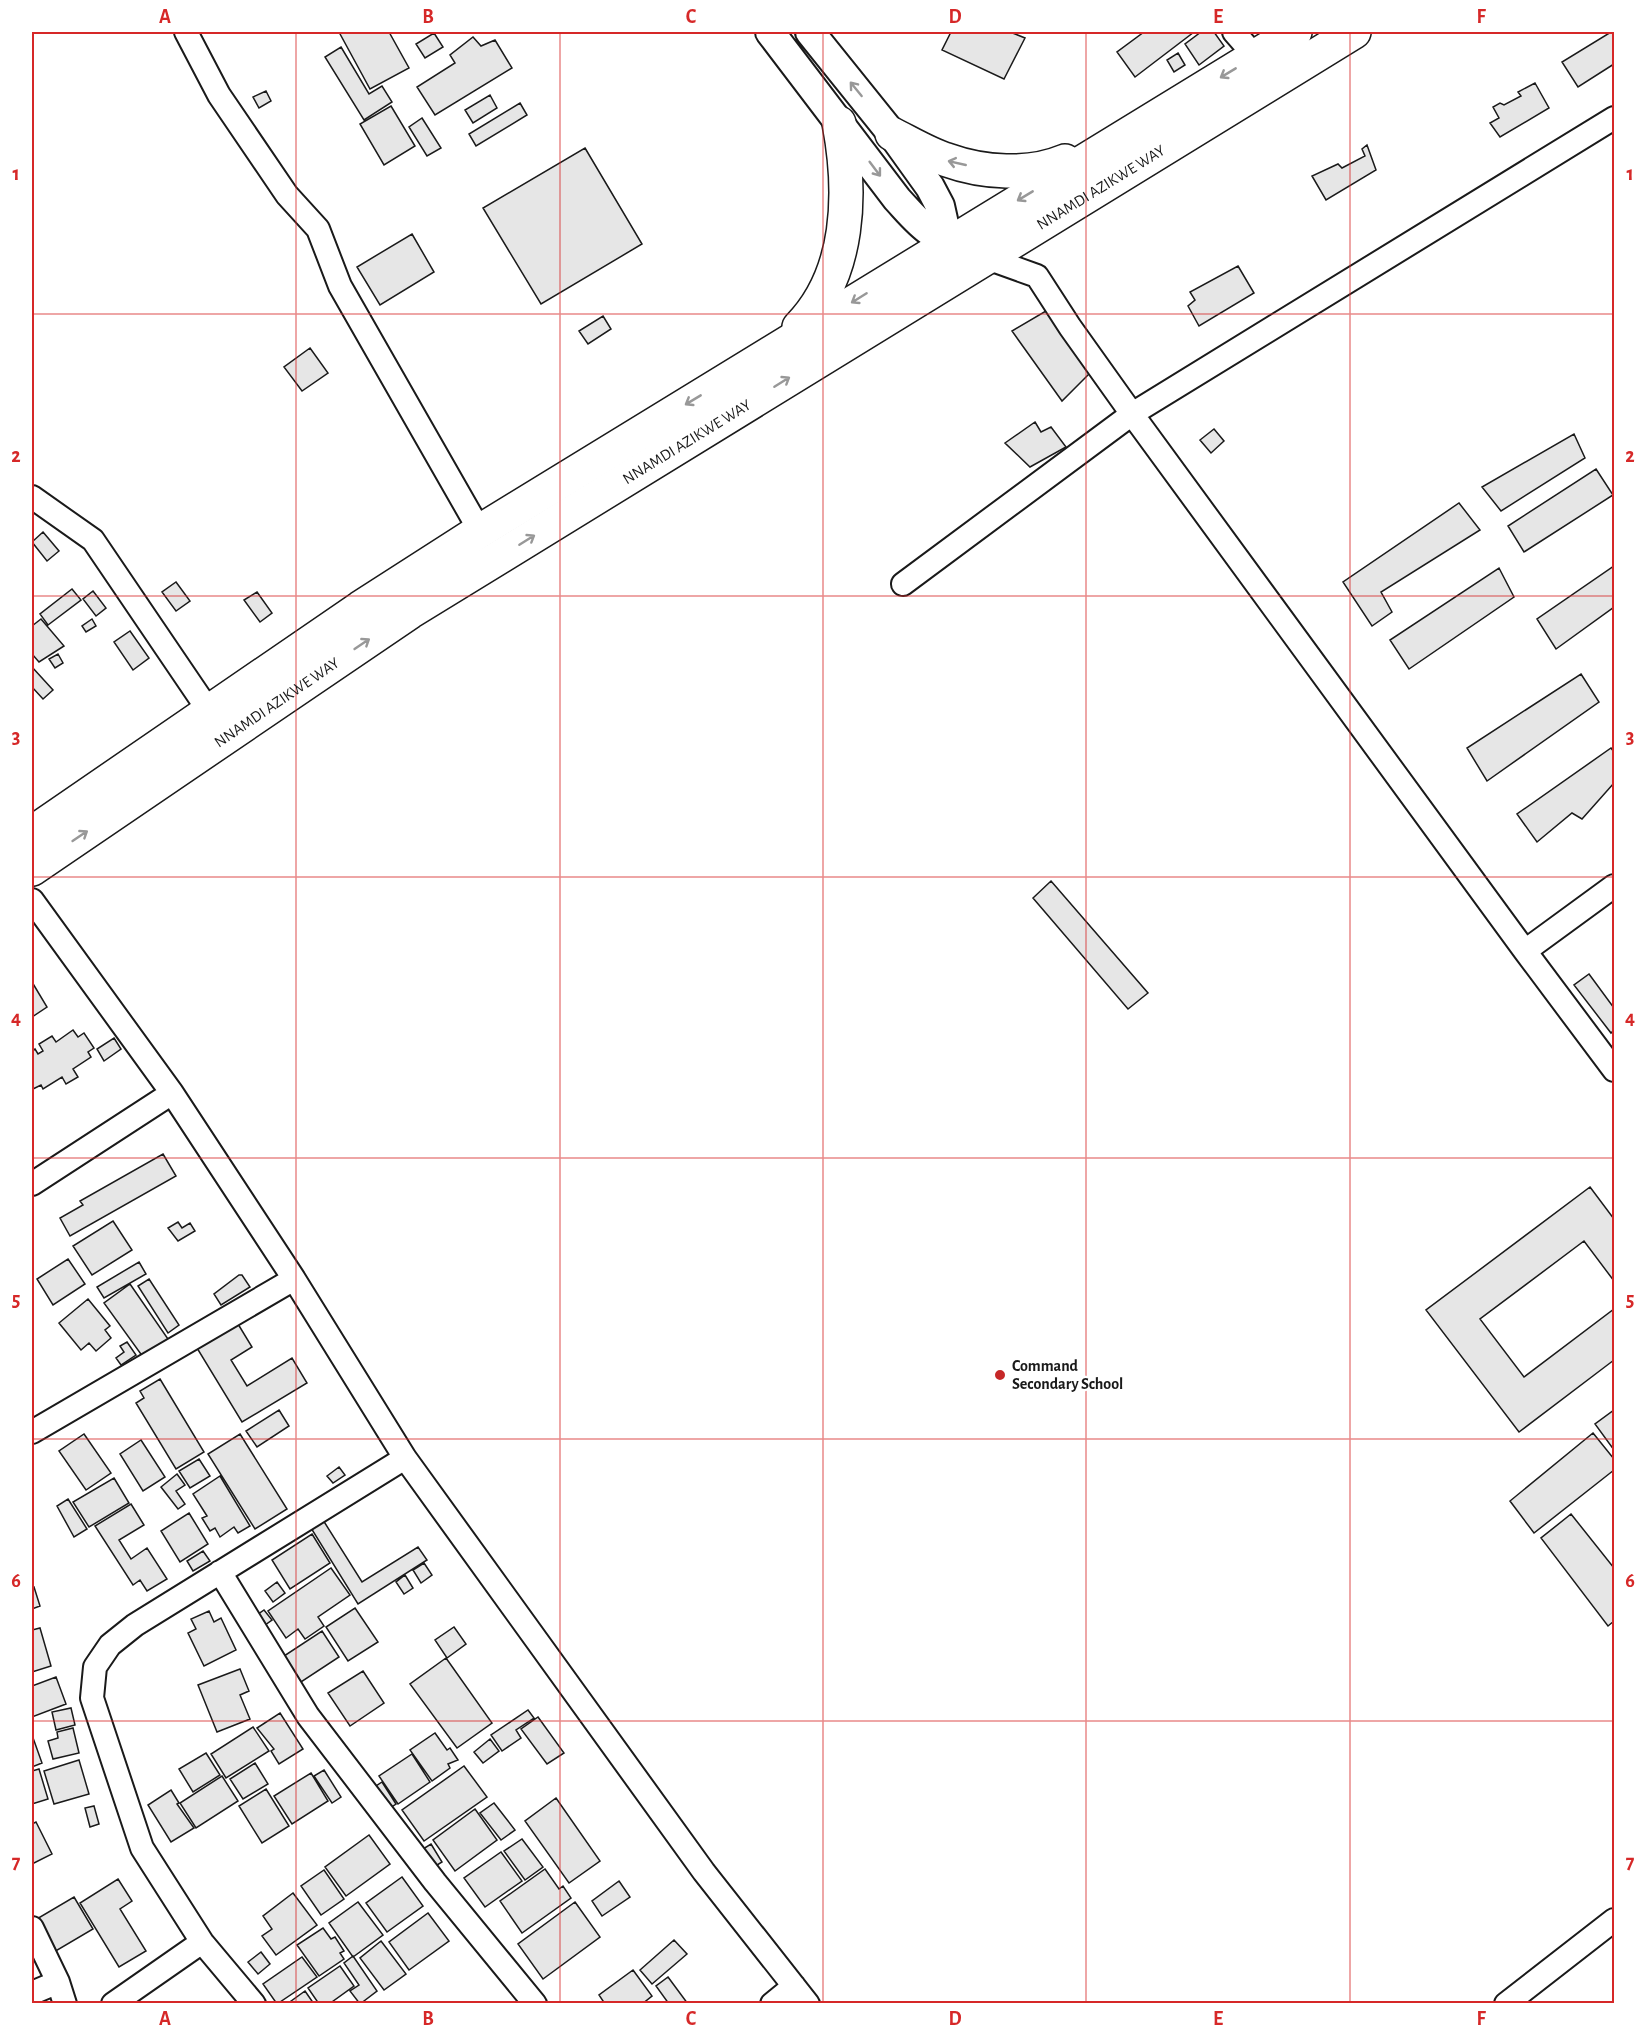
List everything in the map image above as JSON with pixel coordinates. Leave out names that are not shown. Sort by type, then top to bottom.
[{"type":"highway","name":"NNAMDI AZIKWE WAY","points":[[32,833],[360,608],[480,531],[948,242],[1295,32]]},
{"type":"highway","name":"NNAMDI AZIKWE WAY","points":[[32,870],[410,612],[984,257],[1354,32]]},
{"type":"highway","points":[[762,358],[810,316],[826,290],[837,260],[847,196],[847,162],[839,123]]},
{"type":"highway","points":[[892,134],[947,160],[985,170],[1024,171],[1059,164],[1114,142]]},
{"type":"main road","points":[[770,32],[920,224],[948,242],[1000,238],[1051,216]]},
{"type":"main road","points":[[810,32],[892,134],[940,206],[948,242],[932,279],[912,302]]},
{"type":"street","points":[[186,32],[219,95],[287,195],[318,229],[340,286],[480,531]]},
{"type":"street","points":[[1234,32],[1256,56]]},
{"type":"street","points":[[903,584],[1132,414],[1614,118]]},
{"type":"street","points":[[984,257],[1037,276],[1132,414],[1614,1070]]},
{"type":"street","points":[[32,497],[93,540],[209,711]]},
{"type":"street","points":[[1525,951],[1614,886]]},
{"type":"street","points":[[32,900],[172,1093],[294,1279],[405,1458],[704,1872],[801,1995],[772,2004]]},
{"type":"street","points":[[32,1184],[172,1093]]},
{"type":"street","points":[[32,1432],[294,1279]]},
{"type":"street","points":[[254,2004],[202,1942],[142,1848],[92,1698],[95,1667],[111,1645],[135,1625],[405,1458]]},
{"type":"street","points":[[220,1572],[308,1716],[435,1882],[536,2004]]},
{"type":"street","points":[[1506,2004],[1614,1920]]},
{"type":"street","points":[[32,1928],[58,1982],[65,2004]]},
{"type":"street","points":[[113,2004],[202,1942]]},
{"type":"street","points":[[32,1993],[58,1982]]},
{"type":"building","points":[[339,32],[389,32],[409,68],[370,89]]},
{"type":"building","points":[[951,32],[1010,32],[1025,38],[1004,79],[942,50]]},
{"type":"building","points":[[1144,32],[1194,32],[1135,77],[1117,52]]},
{"type":"building","points":[[1201,32],[1214,32],[1224,46],[1199,65],[1185,44]]},
{"type":"building","points":[[1614,32],[1614,64],[1578,87],[1562,62]]},
{"type":"building","points":[[434,33],[443,47],[425,58],[416,44]]},
{"type":"building","points":[[473,37],[481,46],[495,40],[512,68],[435,115],[417,87],[455,63],[450,55]]},
{"type":"building","points":[[341,47],[369,94],[382,86],[392,102],[364,120],[325,57]]},
{"type":"building","points":[[1178,53],[1185,65],[1174,72],[1167,60]]},
{"type":"building","points":[[1535,83],[1549,108],[1500,137],[1490,123],[1499,118],[1493,107],[1500,103],[1504,105],[1521,96],[1518,92]]},
{"type":"building","points":[[266,91],[271,101],[259,108],[253,97]]},
{"type":"building","points":[[490,95],[497,108],[473,123],[465,110]]},
{"type":"building","points":[[520,103],[527,115],[476,146],[469,134]]},
{"type":"building","points":[[391,106],[415,146],[384,165],[360,124]]},
{"type":"building","points":[[422,118],[441,148],[427,156],[409,127]]},
{"type":"building","points":[[1367,145],[1376,170],[1326,200],[1312,176],[1338,164],[1342,168],[1365,156],[1362,149]]},
{"type":"building","points":[[585,148],[642,244],[541,304],[483,208]]},
{"type":"building","points":[[412,234],[434,272],[380,305],[357,267]]},
{"type":"building","points":[[1238,266],[1254,293],[1199,326],[1188,306],[1195,300],[1190,292]]},
{"type":"building","points":[[1051,308],[1094,369],[1062,401],[1012,331]]},
{"type":"building","points":[[603,316],[611,329],[588,344],[579,331]]},
{"type":"building","points":[[310,348],[328,373],[302,391],[284,367]]},
{"type":"building","points":[[1035,422],[1041,432],[1051,427],[1066,447],[1030,467],[1005,443]]},
{"type":"building","points":[[1214,429],[1224,441],[1211,453],[1200,440]]},
{"type":"building","points":[[1574,434],[1585,458],[1501,511],[1482,487]]},
{"type":"building","points":[[1596,469],[1613,495],[1524,552],[1508,526]]},
{"type":"building","points":[[1459,503],[1480,530],[1381,592],[1392,612],[1372,626],[1343,582]]},
{"type":"building","points":[[43,532],[59,551],[47,561],[32,542]]},
{"type":"building","points":[[1614,566],[1614,607],[1556,649],[1537,619]]},
{"type":"building","points":[[1499,568],[1514,597],[1409,669],[1390,640]]},
{"type":"building","points":[[176,582],[190,601],[176,611],[162,592]]},
{"type":"building","points":[[72,589],[81,600],[48,625],[40,614]]},
{"type":"building","points":[[93,591],[106,608],[96,616],[83,599]]},
{"type":"building","points":[[257,592],[272,613],[260,622],[244,600]]},
{"type":"building","points":[[41,619],[64,646],[39,662],[32,654],[32,626]]},
{"type":"building","points":[[92,619],[96,626],[86,632],[82,626]]},
{"type":"building","points":[[130,631],[149,658],[133,670],[114,642]]},
{"type":"building","points":[[58,654],[63,663],[55,668],[49,659]]},
{"type":"building","points":[[32,667],[53,690],[43,699],[32,687]]},
{"type":"building","points":[[1581,674],[1599,702],[1487,781],[1467,748]]},
{"type":"building","points":[[1611,748],[1614,752],[1614,783],[1582,819],[1572,813],[1537,842],[1517,814]]},
{"type":"building","points":[[1051,881],[1148,993],[1128,1009],[1033,898]]},
{"type":"building","points":[[1589,974],[1614,1008],[1614,1030],[1611,1033],[1574,985]]},
{"type":"building","points":[[32,982],[47,1007],[32,1017]]},
{"type":"building","points":[[73,1030],[78,1037],[84,1033],[94,1048],[88,1052],[91,1057],[73,1069],[78,1077],[66,1084],[62,1077],[43,1089],[41,1085],[33,1089],[32,1052],[35,1049],[38,1054],[43,1051],[39,1044],[52,1036],[56,1042]]},
{"type":"building","points":[[114,1038],[121,1049],[104,1061],[97,1049]]},
{"type":"building","points":[[163,1154],[176,1176],[70,1236],[60,1218],[83,1205],[80,1201]]},
{"type":"building","points":[[1590,1187],[1614,1219],[1614,1281],[1584,1241],[1480,1319],[1524,1377],[1614,1309],[1614,1360],[1519,1432],[1426,1310]]},
{"type":"building","points":[[113,1221],[132,1250],[92,1275],[73,1246]]},
{"type":"building","points":[[178,1222],[182,1228],[190,1223],[195,1231],[178,1241],[168,1228]]},
{"type":"building","points":[[68,1259],[85,1284],[53,1305],[37,1279]]},
{"type":"building","points":[[139,1262],[146,1274],[104,1298],[97,1287]]},
{"type":"building","points":[[242,1275],[250,1287],[221,1305],[214,1294]]},
{"type":"building","points":[[149,1279],[179,1325],[168,1333],[138,1286]]},
{"type":"building","points":[[130,1284],[168,1339],[143,1357],[104,1303]]},
{"type":"building","points":[[88,1299],[110,1326],[105,1330],[111,1338],[96,1351],[89,1343],[81,1350],[59,1323]]},
{"type":"building","points":[[238,1324],[252,1347],[231,1360],[247,1386],[292,1358],[307,1383],[242,1422],[197,1348]]},
{"type":"building","points":[[127,1342],[136,1355],[121,1365],[116,1358],[124,1352],[120,1346]]},
{"type":"building","points":[[160,1379],[204,1452],[176,1469],[136,1403],[144,1398],[140,1391]]},
{"type":"building","points":[[279,1410],[289,1426],[257,1447],[246,1431]]},
{"type":"building","points":[[1614,1410],[1614,1450],[1595,1424]]},
{"type":"building","points":[[1593,1433],[1614,1459],[1614,1470],[1534,1533],[1510,1501]]},
{"type":"building","points":[[84,1434],[111,1473],[86,1490],[59,1451]]},
{"type":"building","points":[[240,1434],[287,1509],[255,1529],[208,1454]]},
{"type":"building","points":[[141,1440],[165,1477],[143,1491],[120,1454]]},
{"type":"building","points":[[199,1459],[210,1476],[190,1488],[179,1471]]},
{"type":"building","points":[[339,1467],[345,1475],[333,1483],[327,1476]]},
{"type":"building","points":[[177,1474],[185,1485],[176,1491],[185,1504],[178,1509],[161,1487]]},
{"type":"building","points":[[220,1476],[250,1526],[238,1533],[234,1527],[220,1537],[215,1528],[210,1531],[202,1518],[207,1516],[193,1494]]},
{"type":"building","points":[[114,1478],[129,1503],[89,1527],[73,1502]]},
{"type":"building","points":[[68,1499],[87,1529],[74,1537],[57,1506]]},
{"type":"building","points":[[131,1504],[144,1525],[119,1540],[131,1559],[147,1548],[167,1579],[147,1591],[140,1580],[133,1585],[95,1526]]},
{"type":"building","points":[[189,1513],[208,1544],[180,1562],[161,1531]]},
{"type":"building","points":[[1571,1514],[1614,1568],[1614,1621],[1608,1626],[1541,1538]]},
{"type":"building","points":[[323,1520],[362,1582],[418,1547],[427,1560],[358,1604],[311,1528]]},
{"type":"building","points":[[312,1534],[330,1563],[290,1589],[272,1560]]},
{"type":"building","points":[[203,1551],[210,1561],[193,1571],[187,1561]]},
{"type":"building","points":[[424,1563],[432,1575],[421,1583],[413,1570]]},
{"type":"building","points":[[331,1568],[350,1595],[318,1617],[324,1626],[305,1639],[298,1629],[286,1638],[268,1611]]},
{"type":"building","points":[[405,1575],[413,1588],[404,1594],[396,1582]]},
{"type":"building","points":[[277,1582],[285,1593],[273,1602],[265,1591]]},
{"type":"building","points":[[34,1587],[40,1606],[32,1609],[32,1588]]},
{"type":"building","points":[[355,1608],[378,1642],[348,1661],[326,1627]]},
{"type":"building","points":[[264,1610],[272,1620],[265,1625],[257,1615]]},
{"type":"building","points":[[209,1611],[214,1622],[221,1618],[236,1650],[204,1666],[188,1633],[196,1629],[191,1619]]},
{"type":"building","points":[[454,1627],[466,1644],[447,1658],[435,1640]]},
{"type":"building","points":[[40,1628],[51,1666],[32,1672],[32,1630]]},
{"type":"building","points":[[322,1631],[339,1657],[301,1682],[284,1656]]},
{"type":"building","points":[[446,1658],[492,1723],[457,1748],[410,1684]]},
{"type":"building","points":[[240,1669],[249,1691],[240,1695],[250,1719],[217,1732],[198,1685]]},
{"type":"building","points":[[363,1671],[384,1703],[350,1726],[328,1693]]},
{"type":"building","points":[[56,1677],[66,1704],[32,1717],[32,1686]]},
{"type":"building","points":[[71,1708],[75,1725],[56,1730],[52,1712]]},
{"type":"building","points":[[528,1710],[534,1718],[516,1730],[521,1738],[502,1751],[491,1735]]},
{"type":"building","points":[[280,1713],[303,1749],[279,1764],[271,1751],[274,1749],[257,1728]]},
{"type":"building","points":[[538,1717],[564,1753],[547,1764],[521,1729]]},
{"type":"building","points":[[253,1727],[269,1751],[226,1778],[211,1754]]},
{"type":"building","points":[[73,1728],[79,1753],[53,1759],[48,1741],[58,1738],[57,1732]]},
{"type":"building","points":[[435,1733],[447,1750],[450,1748],[458,1760],[448,1764],[450,1768],[432,1781],[410,1750]]},
{"type":"building","points":[[32,1735],[42,1763],[32,1767]]},
{"type":"building","points":[[490,1739],[499,1751],[483,1763],[474,1752]]},
{"type":"building","points":[[206,1753],[220,1775],[193,1792],[179,1769]]},
{"type":"building","points":[[412,1754],[430,1782],[398,1804],[379,1776]]},
{"type":"building","points":[[79,1760],[89,1794],[54,1804],[44,1771]]},
{"type":"building","points":[[255,1763],[268,1784],[243,1799],[230,1779]]},
{"type":"building","points":[[464,1766],[487,1797],[424,1841],[402,1810]]},
{"type":"building","points":[[39,1769],[48,1799],[32,1804],[32,1771]]},
{"type":"building","points":[[324,1770],[341,1797],[332,1803],[314,1776]]},
{"type":"building","points":[[311,1773],[328,1801],[292,1824],[274,1796]]},
{"type":"building","points":[[222,1776],[238,1801],[196,1828],[180,1803]]},
{"type":"building","points":[[382,1782],[396,1804],[387,1810],[373,1788]]},
{"type":"building","points":[[266,1789],[289,1826],[262,1843],[239,1806]]},
{"type":"building","points":[[171,1790],[179,1803],[177,1804],[194,1828],[171,1842],[148,1805]]},
{"type":"building","points":[[556,1798],[600,1861],[569,1883],[525,1821]]},
{"type":"building","points":[[494,1803],[515,1830],[501,1840],[480,1813]]},
{"type":"building","points":[[94,1806],[99,1824],[90,1827],[85,1808]]},
{"type":"building","points":[[475,1809],[497,1840],[455,1871],[433,1840]]},
{"type":"building","points":[[36,1822],[52,1854],[32,1864],[32,1824]]},
{"type":"building","points":[[369,1835],[390,1864],[346,1896],[325,1867]]},
{"type":"building","points":[[522,1839],[543,1867],[525,1880],[504,1851]]},
{"type":"building","points":[[431,1844],[442,1862],[434,1867],[423,1849]]},
{"type":"building","points":[[501,1852],[522,1881],[485,1907],[464,1878]]},
{"type":"building","points":[[545,1869],[559,1889],[563,1886],[571,1898],[522,1933],[500,1901]]},
{"type":"building","points":[[324,1870],[344,1899],[321,1915],[301,1886]]},
{"type":"building","points":[[402,1877],[423,1906],[387,1932],[366,1903]]},
{"type":"building","points":[[118,1879],[132,1901],[120,1909],[146,1951],[119,1967],[80,1903]]},
{"type":"building","points":[[619,1881],[630,1897],[602,1916],[592,1901]]},
{"type":"building","points":[[293,1893],[317,1925],[276,1955],[262,1936],[272,1929],[263,1916]]},
{"type":"building","points":[[74,1897],[93,1929],[54,1952],[35,1920]]},
{"type":"building","points":[[358,1902],[383,1935],[353,1957],[329,1923]]},
{"type":"building","points":[[575,1902],[600,1937],[543,1979],[518,1944]]},
{"type":"building","points":[[428,1913],[449,1941],[409,1970],[389,1942]]},
{"type":"building","points":[[323,1928],[331,1939],[335,1937],[344,1951],[340,1953],[344,1959],[319,1976],[297,1945]]},
{"type":"building","points":[[674,1940],[687,1954],[652,1984],[640,1970]]},
{"type":"building","points":[[381,1941],[406,1974],[384,1990],[360,1958]]},
{"type":"building","points":[[261,1952],[270,1964],[258,1974],[248,1962]]},
{"type":"building","points":[[353,1956],[377,1991],[360,2004],[350,1991],[359,1985],[344,1963]]},
{"type":"building","points":[[302,1957],[317,1977],[277,2004],[263,1984]]},
{"type":"building","points":[[340,1966],[354,1986],[329,2004],[319,2004],[308,1988]]},
{"type":"building","points":[[633,1970],[652,1996],[642,2004],[605,2004],[599,1995]]},
{"type":"building","points":[[668,1977],[688,2004],[669,2004],[656,1986]]},
{"type":"building","points":[[305,1991],[314,2004],[287,2004]]},
{"type":"place","name":"Command Secondary School","points":[[1000,1375]]}]
